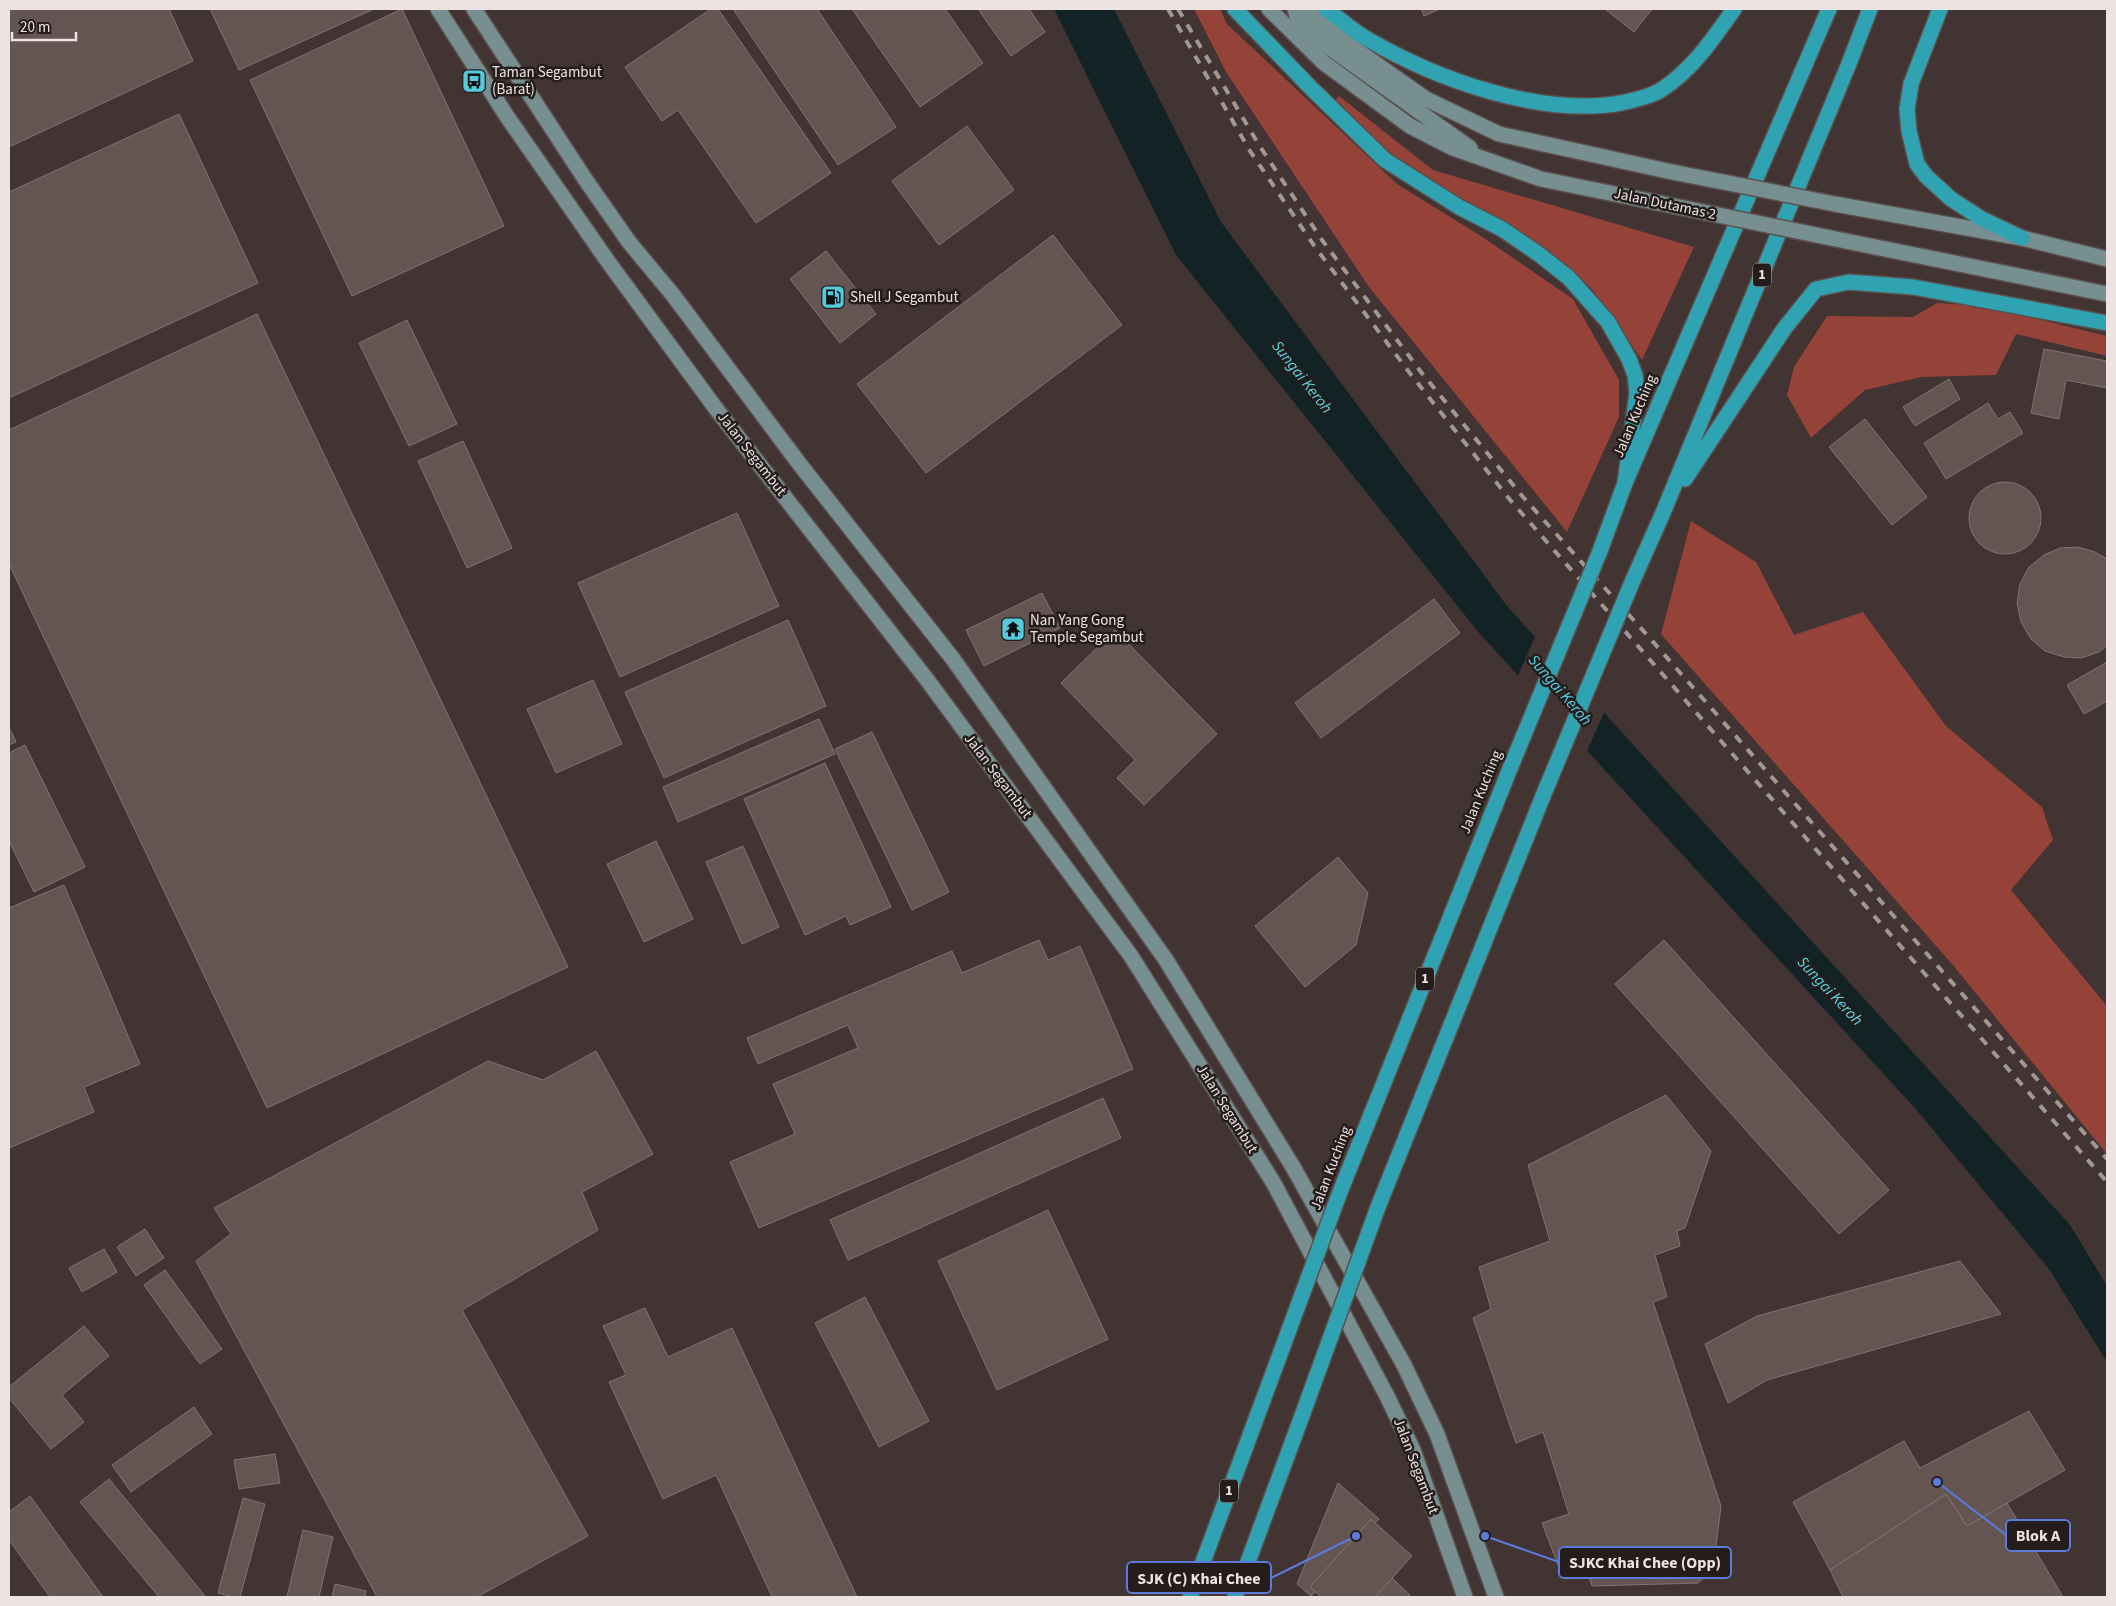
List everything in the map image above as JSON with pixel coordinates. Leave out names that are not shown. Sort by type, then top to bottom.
[{"type":"highway","points":[[1235,9],[1312,89],[1385,160],[1459,208],[1502,229],[1540,256],[1569,278],[1608,322],[1635,374],[1637,393],[1625,483]]},
{"type":"highway","points":[[1326,9],[1368,40],[1447,78],[1536,103],[1573,106],[1603,106],[1634,100],[1660,91],[1685,71],[1708,46],[1734,9]]},
{"type":"highway","name":"Jalan Kuching","points":[[1190,1597],[1340,1192],[1511,766],[1600,551],[1625,483],[1829,9]]},
{"type":"highway","name":"1","points":[[1236,1597],[1378,1207],[1543,796],[1662,515],[1870,9]]},
{"type":"highway","points":[[1940,9],[1910,84],[1907,109],[1909,131],[1917,164],[1926,176],[1951,199],[1982,219],[2022,238]]},
{"type":"highway","points":[[1662,515],[1784,329],[1816,289],[1848,282],[1913,287],[2107,323]]},
{"type":"main road","name":"Jalan Segambut","points":[[438,9],[506,115],[609,263],[717,410],[928,681],[1131,956],[1273,1182],[1387,1396],[1413,1450],[1465,1597]]},
{"type":"main road","name":"Jalan Segambut","points":[[474,9],[585,179],[629,242],[673,295],[793,456],[953,659],[1166,960],[1293,1167],[1404,1365],[1437,1434],[1496,1597]]},
{"type":"main road","name":"Jalan Dutamas 2","points":[[1269,9],[1324,63],[1410,126],[1453,148],[1541,179],[2107,294]]},
{"type":"main road","points":[[1295,9],[1297,16],[1323,43],[1483,158]]},
{"type":"main road","points":[[1305,9],[1342,40],[1426,99],[1499,134],[1672,172],[2022,238],[2107,260]]},
{"type":"shaded area","points":[[1194,9],[1220,9],[1227,24],[1397,184],[1481,236],[1573,299],[1619,380],[1619,417],[1567,532],[1369,287],[1226,72]]},
{"type":"shaded area","points":[[1339,96],[1433,170],[1694,247],[1642,360],[1592,289],[1515,229],[1393,159],[1334,101]]},
{"type":"shaded area","points":[[1937,303],[1984,306],[2107,336],[2107,356],[2016,334],[1996,375],[1922,377],[1865,390],[1811,438],[1787,395],[1794,367],[1827,316],[1913,317]]},
{"type":"shaded area","points":[[1691,521],[1756,562],[1794,635],[1863,612],[1946,726],[2042,807],[2053,840],[2011,890],[2107,1006],[2107,1154],[1952,964],[1661,634]]},
{"type":"water","name":"Sungai Keroh","points":[[1054,9],[1114,9],[1221,222],[1507,606],[2070,1225],[2107,1286],[2107,1362],[2049,1269],[1915,1108],[1480,634],[1176,255]]},
{"type":"pier","points":[[1536,634],[1605,711],[1586,753],[1517,678]]},
{"type":"building","points":[[9,9],[169,9],[193,61],[9,147]]},
{"type":"building","points":[[210,9],[374,9],[239,70]]},
{"type":"building","points":[[402,9],[504,226],[352,296],[250,80]]},
{"type":"building","points":[[711,9],[718,9],[831,173],[756,223],[678,110],[662,121],[625,67]]},
{"type":"building","points":[[733,9],[817,9],[896,127],[838,165]]},
{"type":"building","points":[[852,9],[945,9],[983,63],[920,107]]},
{"type":"building","points":[[978,9],[1029,9],[1045,32],[1011,56]]},
{"type":"building","points":[[1421,9],[1440,9],[1424,16]]},
{"type":"building","points":[[1605,9],[1652,9],[1634,32]]},
{"type":"building","points":[[179,114],[258,283],[9,398],[9,192]]},
{"type":"building","points":[[967,126],[1014,190],[939,245],[892,181]]},
{"type":"building","points":[[1053,235],[1122,325],[926,473],[857,384]]},
{"type":"building","name":"Shell J Segambut","points":[[826,251],[876,314],[840,343],[790,279]]},
{"type":"building","points":[[257,314],[568,967],[267,1108],[9,564],[9,430]]},
{"type":"building","points":[[407,320],[457,424],[409,446],[359,343]]},
{"type":"building","points":[[2044,349],[2107,361],[2107,388],[2066,380],[2059,419],[2031,413]]},
{"type":"building","points":[[1949,379],[1960,399],[1915,426],[1903,407]]},
{"type":"building","points":[[1988,403],[1998,419],[2010,412],[2023,433],[1946,479],[1924,443]]},
{"type":"building","points":[[1865,419],[1927,497],[1892,525],[1829,447]]},
{"type":"building","points":[[463,441],[512,548],[467,568],[418,461]]},
{"type":"building","points":[[2012,482],[2031,492],[2039,504],[2041,518],[2039,532],[2031,544],[2019,552],[1998,554],[1979,544],[1971,532],[1969,511],[1979,492],[1991,484]]},
{"type":"building","points":[[737,513],[779,606],[620,677],[578,583]]},
{"type":"building","points":[[2078,547],[2095,552],[2107,559],[2107,646],[2099,652],[2081,658],[2064,657],[2045,651],[2031,639],[2021,622],[2017,603],[2020,584],[2029,567],[2044,555],[2060,548]]},
{"type":"building","name":"Nan Yang Gong Temple Segambut","points":[[1042,593],[1060,628],[984,666],[966,630]]},
{"type":"building","points":[[1434,599],[1460,633],[1321,738],[1295,703]]},
{"type":"building","points":[[788,620],[826,706],[664,778],[625,692]]},
{"type":"building","points":[[1115,630],[1217,734],[1144,805],[1117,778],[1135,760],[1061,683]]},
{"type":"building","points":[[2107,662],[2107,701],[2084,714],[2067,685]]},
{"type":"building","points":[[593,680],[622,744],[556,773],[527,709]]},
{"type":"building","points":[[819,719],[835,754],[678,822],[663,787]]},
{"type":"building","points":[[9,727],[16,742],[9,745]]},
{"type":"building","points":[[872,732],[949,892],[912,910],[835,749]]},
{"type":"building","points":[[25,745],[85,867],[34,892],[9,841],[9,753]]},
{"type":"building","points":[[825,763],[891,907],[850,925],[846,916],[805,935],[744,799]]},
{"type":"building","points":[[656,841],[693,919],[644,942],[607,864]]},
{"type":"building","points":[[743,846],[779,927],[742,944],[706,862]]},
{"type":"building","points":[[1338,857],[1368,893],[1356,945],[1305,987],[1255,926]]},
{"type":"building","points":[[64,885],[140,1064],[84,1087],[94,1112],[9,1148],[9,908]]},
{"type":"building","points":[[1039,940],[1048,960],[1080,946],[1133,1069],[759,1228],[730,1162],[795,1134],[773,1084],[858,1048],[848,1025],[758,1064],[747,1038],[952,951],[962,973]]},
{"type":"building","points":[[1664,940],[1889,1190],[1839,1234],[1615,984]]},
{"type":"building","points":[[596,1051],[653,1154],[582,1192],[598,1230],[462,1310],[588,1536],[477,1597],[377,1597],[196,1261],[231,1234],[214,1208],[488,1061],[543,1080]]},
{"type":"building","points":[[1666,1095],[1711,1151],[1685,1228],[1677,1231],[1680,1246],[1655,1255],[1667,1297],[1653,1302],[1721,1506],[1713,1570],[1698,1583],[1592,1586],[1584,1562],[1560,1570],[1542,1523],[1569,1514],[1543,1432],[1516,1443],[1473,1318],[1491,1309],[1479,1267],[1550,1241],[1528,1165]]},
{"type":"building","points":[[1103,1098],[1121,1138],[848,1260],[830,1220]]},
{"type":"building","points":[[1048,1210],[1108,1339],[997,1390],[938,1261]]},
{"type":"building","points":[[145,1229],[164,1258],[136,1276],[117,1247]]},
{"type":"building","points":[[104,1249],[117,1272],[82,1292],[69,1268]]},
{"type":"building","points":[[1960,1261],[2001,1314],[1767,1380],[1728,1403],[1705,1344],[1757,1316]]},
{"type":"building","points":[[165,1270],[222,1349],[200,1364],[144,1285]]},
{"type":"building","points":[[865,1297],[929,1421],[879,1447],[815,1323]]},
{"type":"building","points":[[645,1308],[668,1357],[732,1328],[857,1597],[772,1597],[716,1475],[663,1499],[609,1382],[626,1375],[603,1326]]},
{"type":"building","points":[[84,1326],[109,1356],[62,1395],[84,1422],[51,1449],[9,1398],[9,1387]]},
{"type":"building","points":[[194,1407],[212,1434],[131,1492],[112,1465]]},
{"type":"building","points":[[2029,1411],[2065,1470],[1967,1526],[1946,1494],[1830,1570],[1793,1502],[1904,1441],[1920,1468]]},
{"type":"building","points":[[275,1454],[280,1483],[239,1489],[234,1460]]},
{"type":"building","points":[[109,1479],[206,1597],[159,1597],[80,1502]]},
{"type":"building","points":[[1338,1483],[1379,1519],[1375,1523],[1371,1519],[1310,1587],[1315,1592],[1311,1596],[1297,1584]]},
{"type":"building","points":[[1946,1494],[1967,1526],[2007,1503],[2063,1597],[1843,1597],[1830,1570]]},
{"type":"building","points":[[30,1496],[103,1597],[50,1597],[9,1540],[9,1512]]},
{"type":"building","points":[[243,1498],[265,1504],[240,1597],[233,1597],[218,1593]]},
{"type":"building","points":[[1371,1519],[1412,1556],[1375,1597],[1321,1597],[1310,1587]]},
{"type":"building","points":[[303,1530],[333,1537],[319,1597],[287,1597]]},
{"type":"building","points":[[1392,1578],[1410,1595],[1408,1597],[1375,1597]]},
{"type":"building","points":[[335,1584],[366,1591],[365,1597],[332,1597]]},
{"type":"railway","points":[[1168,9],[1250,151],[1315,247],[1412,376],[1511,501],[2107,1182]]},
{"type":"railway","points":[[1178,9],[1259,145],[1322,240],[1421,372],[1523,497],[1647,635],[2107,1159]]},
{"type":"place","name":"Taman Segambut (Barat)","points":[[474,81]]},
{"type":"place","name":"Shell J Segambut","points":[[833,297]]},
{"type":"place","name":"Nan Yang Gong Temple Segambut","points":[[1013,629]]},
{"type":"place","name":"Blok A","points":[[1937,1482]]},
{"type":"place","name":"SJK (C) Khai Chee","points":[[1356,1536]]},
{"type":"place","name":"SJKC Khai Chee (Opp)","points":[[1485,1536]]}]
